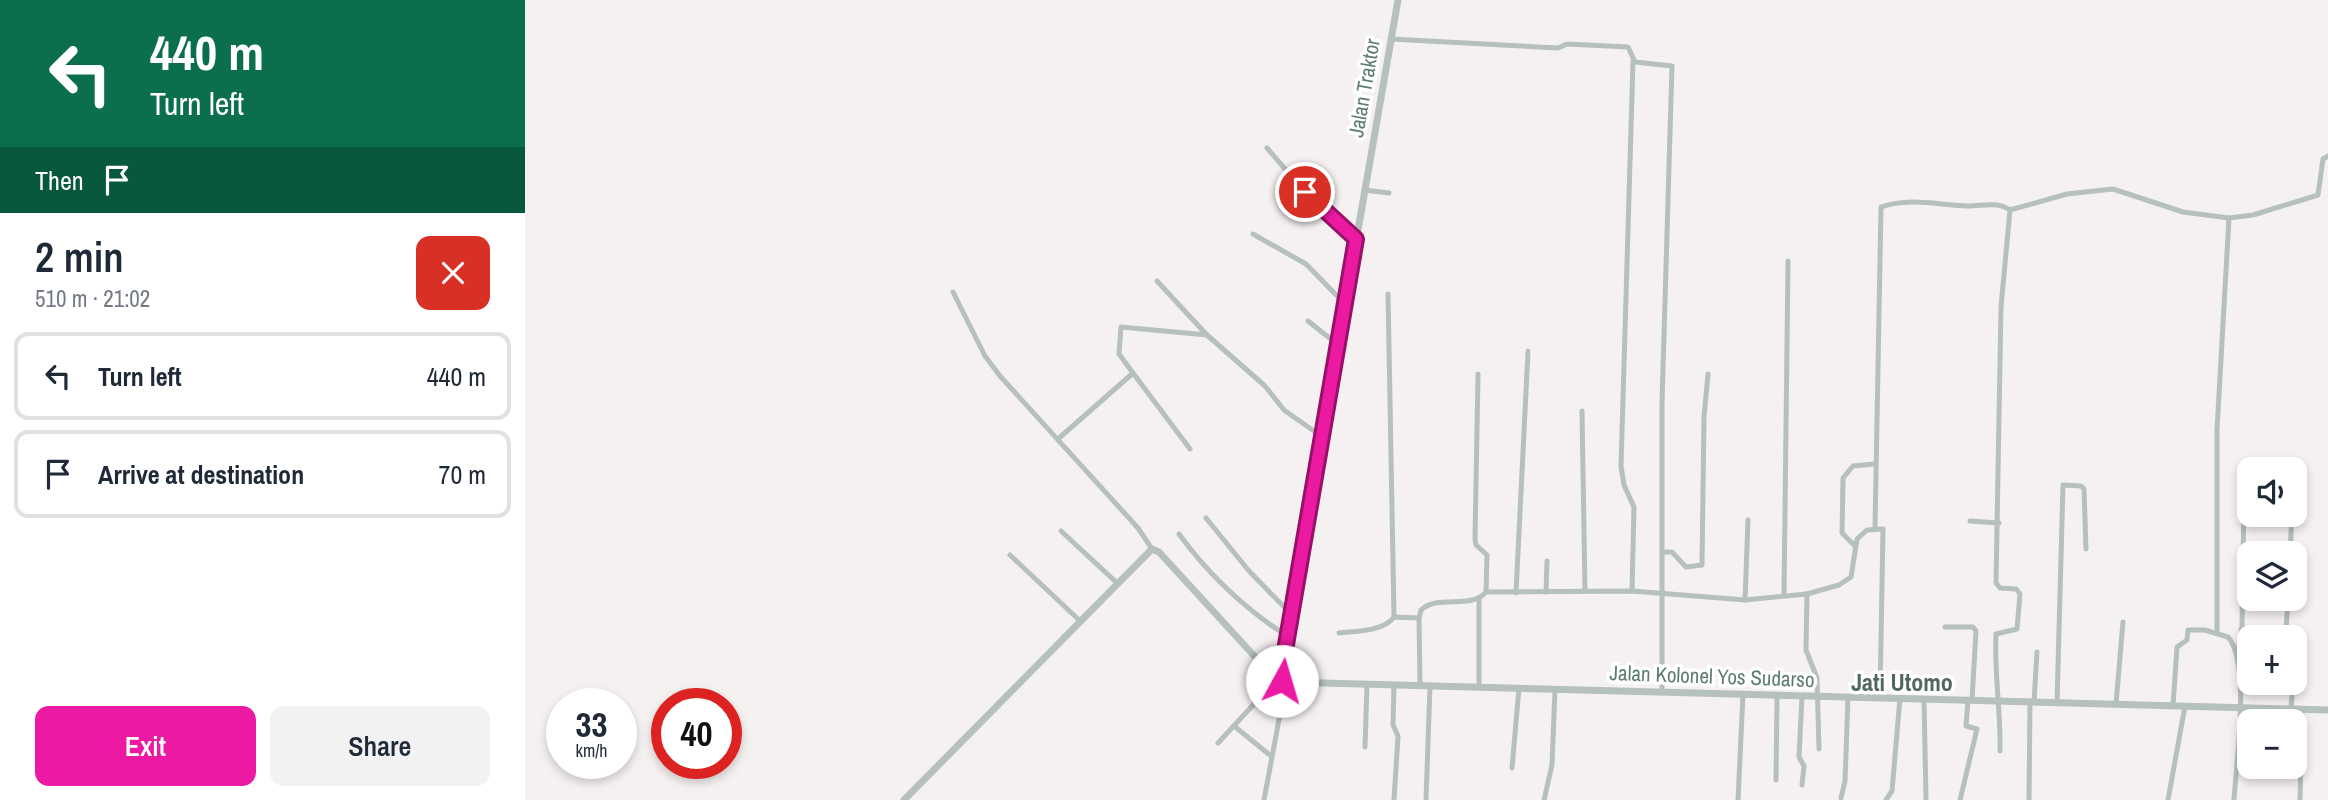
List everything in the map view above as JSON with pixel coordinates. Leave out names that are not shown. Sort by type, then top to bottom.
[{"type":"street","name":"Jalan Traktor","points":[[1282,680],[1321,436],[1398,0]]},
{"type":"street","points":[[1391,39],[1558,48],[1567,44],[1628,47],[1633,61],[1621,466],[1624,485],[1634,507],[1632,591]]},
{"type":"street","points":[[1633,61],[1669,64],[1673,68],[1665,254],[1663,692]]},
{"type":"street","points":[[1267,148],[1305,192],[1356,239]]},
{"type":"street","points":[[1875,528],[1874,464],[1881,207],[1913,201],[1965,206],[1999,204],[2010,209],[2067,194],[2113,189],[2183,212],[2229,218],[2253,215],[2318,195],[2323,159],[2328,156]]},
{"type":"street","points":[[1364,190],[1389,193]]},
{"type":"street","points":[[2000,751],[2000,716],[1996,701],[1996,634],[2017,629],[2020,594],[2016,589],[1997,585],[2001,307],[2010,209]]},
{"type":"street","points":[[2217,632],[2217,430],[2229,218]]},
{"type":"street","points":[[1253,234],[1306,264],[1344,303]]},
{"type":"street","points":[[1784,595],[1788,261]]},
{"type":"street","points":[[1157,281],[1207,335],[1265,386],[1284,410],[1321,436]]},
{"type":"street","points":[[953,292],[985,356],[1138,528],[1152,549],[1159,552],[1282,680]]},
{"type":"street","points":[[1339,633],[1377,627],[1389,623],[1394,617],[1388,294]]},
{"type":"street","points":[[1308,321],[1337,344]]},
{"type":"street","points":[[1191,449],[1119,354],[1121,327],[1207,335]]},
{"type":"street","points":[[1516,593],[1528,351]]},
{"type":"street","points":[[1058,439],[1133,373]]},
{"type":"street","points":[[1420,686],[1421,610],[1430,603],[1479,599],[1486,592],[1487,555],[1477,546],[1475,539],[1478,374]]},
{"type":"street","points":[[1663,552],[1672,552],[1686,568],[1702,565],[1704,417],[1708,374]]},
{"type":"street","points":[[1582,411],[1585,590]]},
{"type":"street","points":[[1854,545],[1847,540],[1842,528],[1843,478],[1853,466],[1874,464]]},
{"type":"street","points":[[2057,703],[2063,485],[2081,486],[2084,489],[2086,549]]},
{"type":"street","points":[[1206,519],[1291,614]]},
{"type":"street","points":[[1745,600],[1748,520]]},
{"type":"street","points":[[1970,521],[1999,523]]},
{"type":"street","points":[[2242,625],[2244,527]]},
{"type":"street","points":[[1486,592],[1632,591],[1745,600],[1807,594],[1839,584],[1851,577],[1854,545],[1861,533],[1875,528],[1884,531],[1880,698]]},
{"type":"street","points":[[1061,531],[1116,582]]},
{"type":"street","points":[[1179,534],[1217,581],[1230,589],[1261,620],[1287,636]]},
{"type":"street","points":[[904,800],[1116,582],[1152,549]]},
{"type":"street","points":[[1010,555],[1079,620]]},
{"type":"street","points":[[1546,592],[1547,561]]},
{"type":"street","points":[[1807,594],[1806,650],[1817,675],[1819,749]]},
{"type":"street","points":[[1479,599],[1479,687]]},
{"type":"street","points":[[1394,617],[1419,618]]},
{"type":"street","points":[[2116,704],[2123,622]]},
{"type":"street","points":[[1945,627],[1973,627],[1976,631],[1966,726],[1977,729],[1959,800]]},
{"type":"street","points":[[2173,706],[2177,646],[2187,640],[2189,629],[2217,632],[2228,637],[2237,653]]},
{"type":"street","points":[[2029,800],[2032,702],[2037,652]]},
{"type":"street","points":[[1218,743],[1282,680]]},
{"type":"street","points":[[1263,800],[1282,680]]},
{"type":"street","name":"Jalan Kolonel Yos Sudarso","points":[[1282,680],[2291,709]]},
{"type":"street","points":[[1365,747],[1367,684]]},
{"type":"street","points":[[1394,685],[1393,725],[1398,736],[1394,800]]},
{"type":"street","points":[[1426,800],[1430,686]]},
{"type":"street","points":[[1512,768],[1519,688]]},
{"type":"street","points":[[1544,800],[1552,765],[1555,689]]},
{"type":"street","points":[[1738,800],[1743,694]]},
{"type":"street","points":[[1776,780],[1777,695]]},
{"type":"street","points":[[2234,800],[2239,695]]},
{"type":"street","points":[[2291,709],[2292,695]]},
{"type":"street","points":[[1802,696],[1799,757],[1804,766],[1802,785]]},
{"type":"street","points":[[1841,798],[1845,781],[1848,697]]},
{"type":"street","points":[[1886,800],[1892,791],[1900,698]]},
{"type":"street","points":[[1924,699],[1926,800]]},
{"type":"street","points":[[2168,800],[2185,706]]},
{"type":"street","name":"Jalan Kolonel Yos Sudarso","points":[[2307,709],[2328,710]]},
{"type":"street","points":[[1234,726],[1271,756]]},
{"type":"street","points":[[2300,779],[2300,800]]},
{"type":"district","name":"Jati Utomo","points":[[1902,682]]},
{"type":"route","points":[[1282,681],[1277,678],[1282,668],[1356,239],[1305,192]]}]
